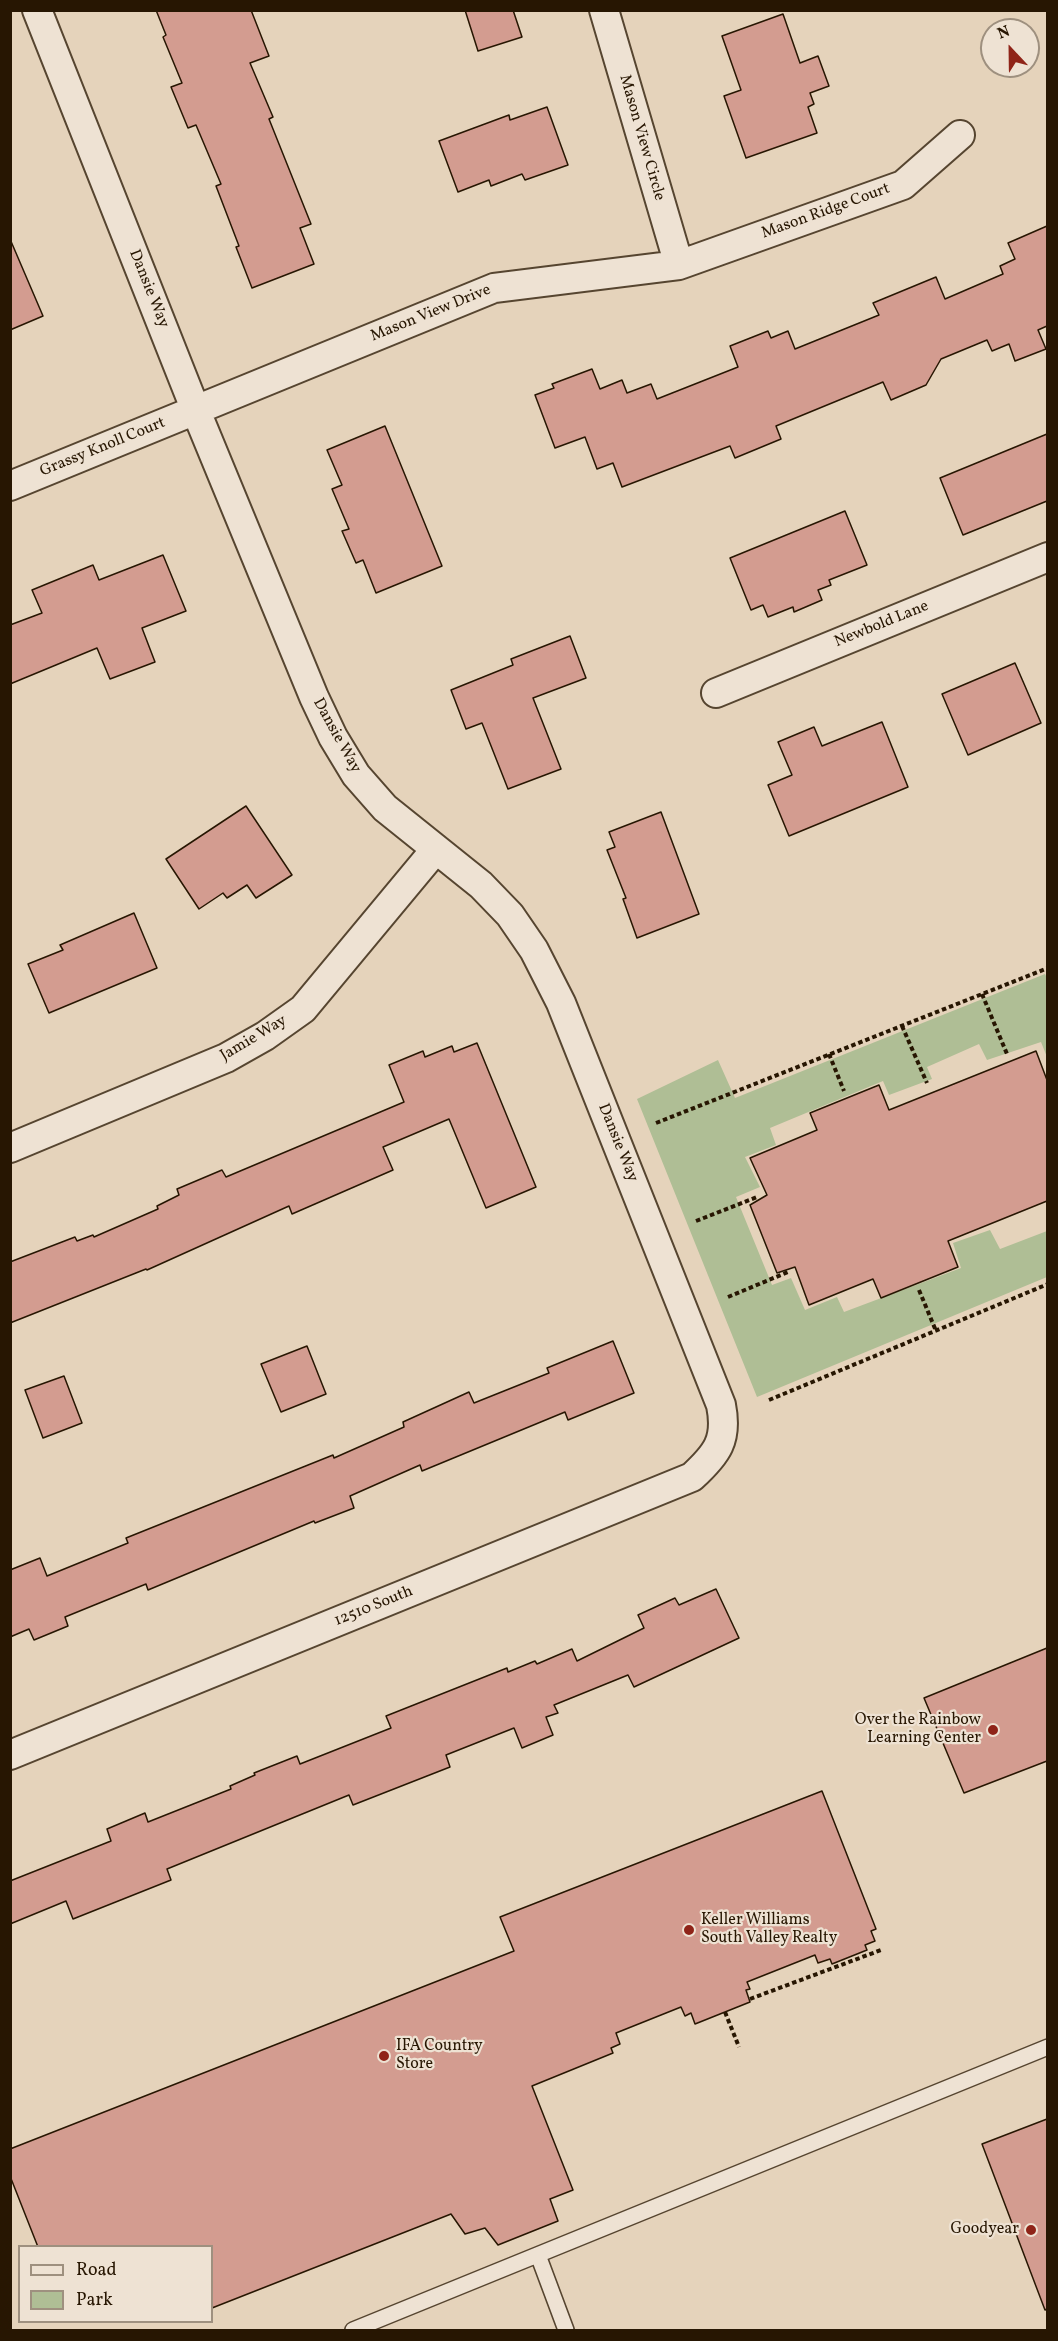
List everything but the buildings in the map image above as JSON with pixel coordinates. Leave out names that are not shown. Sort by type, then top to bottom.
[{"type":"street","name":"Dansie Way","points":[[37,10],[196,411],[314,697],[333,737],[356,775],[386,808],[481,885],[510,915],[534,950],[561,1003],[722,1405],[725,1422],[722,1440]]},
{"type":"street","name":"Mason View Circle","points":[[604,10],[678,265]]},
{"type":"street","name":"Mason Ridge Court","points":[[678,265],[903,185],[960,135]]},
{"type":"street","name":"Mason View Drive","points":[[196,411],[494,288],[678,265]]},
{"type":"street","name":"Grassy Knoll Court","points":[[10,486],[196,411]]},
{"type":"street","name":"Newbold Lane","points":[[716,693],[1047,557]]},
{"type":"street","name":"Jamie Way","points":[[10,1148],[226,1058],[284,1023],[303,1009],[436,849]]},
{"type":"street","name":"12510 South","points":[[10,1755],[692,1477],[713,1458],[722,1440]]},
{"type":"lane","points":[[353,2331],[1047,2047]]},
{"type":"lane","points":[[538,2255],[566,2331]]},
{"type":"path","points":[[656,1123],[1047,968]]},
{"type":"path","points":[[982,993],[1007,1054]]},
{"type":"path","points":[[902,1025],[927,1083]]},
{"type":"path","points":[[829,1054],[844,1091]]},
{"type":"path","points":[[696,1221],[757,1197]]},
{"type":"path","points":[[728,1297],[788,1272]]},
{"type":"path","points":[[769,1400],[1047,1284]]},
{"type":"path","points":[[919,1290],[936,1330]]},
{"type":"path","points":[[750,1999],[881,1950]]},
{"type":"path","points":[[725,2012],[739,2047]]},
{"type":"green space","points":[[1045,974],[1048,980],[1047,1057],[1041,1042],[987,1060],[979,1044],[927,1067],[932,1079],[889,1095],[883,1081],[770,1128],[776,1145],[745,1157],[760,1187],[736,1197],[772,1285],[791,1278],[805,1310],[837,1297],[844,1312],[961,1268],[953,1243],[990,1230],[1000,1249],[1047,1231],[1047,1277],[757,1397],[637,1099],[718,1060],[735,1098]]},
{"type":"place","name":"Over the Rainbow Learning Center","points":[[993,1730]]},
{"type":"place","name":"Keller Williams South Valley Realty","points":[[689,1930]]},
{"type":"place","name":"IFA Country Store","points":[[384,2056]]},
{"type":"place","name":"Goodyear","points":[[1031,2230]]}]
